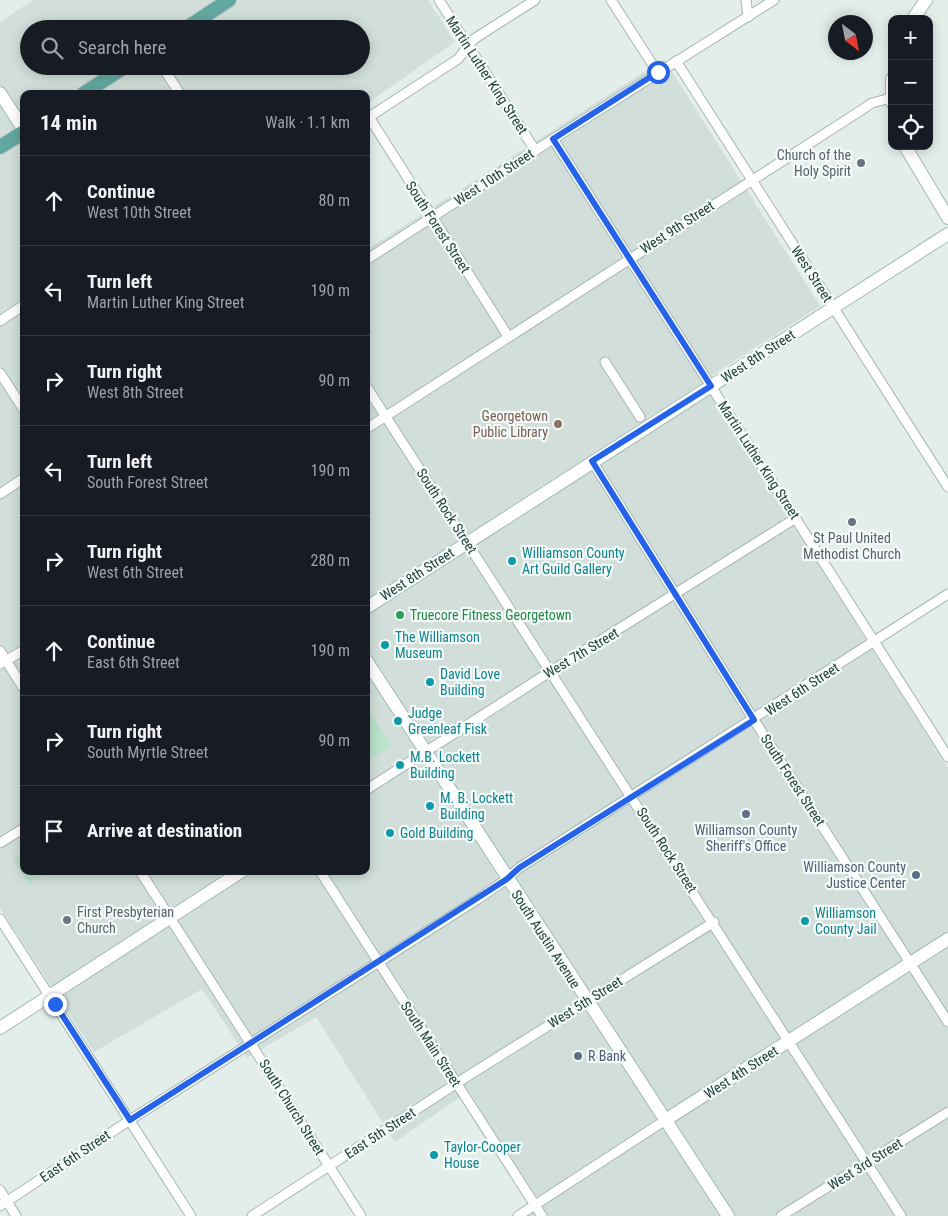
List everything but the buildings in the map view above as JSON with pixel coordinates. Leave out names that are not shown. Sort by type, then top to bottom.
[{"type":"main road","points":[[198,20],[230,0]]},
{"type":"main road","points":[[89,90],[112,75]]},
{"type":"main road","points":[[0,147],[20,134]]},
{"type":"street","name":"Martin Luther King Street","points":[[438,0],[536,150]]},
{"type":"street","points":[[370,117],[458,59],[474,39],[535,0]]},
{"type":"street","points":[[611,0],[658,72]]},
{"type":"street","points":[[746,0],[748,17]]},
{"type":"street","name":"West 10th Street","points":[[370,257],[658,72],[774,0]]},
{"type":"street","points":[[916,15],[926,0]]},
{"type":"street","name":"West Street","points":[[676,61],[948,487]]},
{"type":"street","points":[[168,75],[177,90]]},
{"type":"street","points":[[0,93],[20,125]]},
{"type":"street","name":"West 9th Street","points":[[370,426],[630,257],[872,103],[888,100]]},
{"type":"street","name":"South Forest Street","points":[[370,121],[508,336]]},
{"type":"street","name":"Martin Luther King Street","points":[[553,139],[948,757]]},
{"type":"street","points":[[906,150],[948,218]]},
{"type":"street","name":"West 8th Street","points":[[370,605],[948,234]]},
{"type":"street","points":[[0,321],[20,308]]},
{"type":"street","points":[[604,362],[640,417]]},
{"type":"street","points":[[0,373],[20,404]]},
{"type":"street","name":"South Rock Street","points":[[370,392],[633,796],[788,1042],[901,1216]]},
{"type":"street","name":"South Forest Street","points":[[592,461],[754,720],[948,1022]]},
{"type":"street","points":[[0,494],[20,481]]},
{"type":"street","name":"West 7th Street","points":[[370,787],[551,671],[676,595],[796,518]]},
{"type":"street","name":"West 6th Street","points":[[379,962],[507,879],[519,868],[754,720],[948,594]]},
{"type":"street","points":[[0,652],[3,662],[20,684]]},
{"type":"street","points":[[3,662],[20,652]]},
{"type":"street","name":"South Austin Avenue","points":[[370,666],[664,1121],[728,1216]]},
{"type":"street","points":[[0,843],[20,830]]},
{"type":"street","name":"South Church Street","points":[[143,875],[361,1216]]},
{"type":"street","points":[[0,1028],[236,875]]},
{"type":"street","name":"South Main Street","points":[[323,875],[542,1216]]},
{"type":"street","points":[[0,919],[191,1216]]},
{"type":"street","name":"West 5th Street","points":[[457,1083],[714,922]]},
{"type":"street","name":"West 4th Street","points":[[518,1216],[948,939]]},
{"type":"street","name":"East 6th Street","points":[[3,1204],[130,1120],[379,962]]},
{"type":"street","name":"East 5th Street","points":[[252,1216],[457,1083]]},
{"type":"street","name":"West 3rd Street","points":[[781,1216],[948,1112]]},
{"type":"street","points":[[0,1190],[3,1204],[16,1216]]},
{"type":"shaded area","points":[[33,0],[428,0],[455,42],[370,101],[370,90],[20,90],[20,875],[370,875],[370,247],[664,59],[820,306],[702,382],[948,768],[948,1216],[513,1216],[536,1200],[469,1091],[395,1142],[316,1017],[247,1058],[202,989],[94,1052],[0,908],[0,22]]},
{"type":"green space","points":[[370,712],[389,742],[389,747],[370,759]]},
{"type":"green space","points":[[20,855],[20,870],[13,859]]},
{"type":"green space","points":[[23,875],[43,875],[29,884]]},
{"type":"place","name":"Church of the Holy Spirit","points":[[861,163]]},
{"type":"place","name":"Georgetown Public Library","points":[[558,424]]},
{"type":"place","name":"St Paul United Methodist Church","points":[[852,522]]},
{"type":"place","name":"Williamson County Art Guild Gallery","points":[[512,561]]},
{"type":"place","name":"Truecore Fitness Georgetown","points":[[400,615]]},
{"type":"place","name":"The Williamson Museum","points":[[385,645]]},
{"type":"place","name":"David Love Building","points":[[430,682]]},
{"type":"place","name":"Judge Greenleaf Fisk","points":[[398,721]]},
{"type":"place","name":"M.B. Lockett Building","points":[[400,765]]},
{"type":"place","name":"M. B. Lockett Building","points":[[430,806]]},
{"type":"place","name":"Williamson County Sheriff's Office","points":[[746,814]]},
{"type":"place","name":"Gold Building","points":[[390,833]]},
{"type":"place","name":"Williamson County Justice Center","points":[[916,875]]},
{"type":"place","name":"First Presbyterian Church","points":[[67,920]]},
{"type":"place","name":"Williamson County Jail","points":[[805,921]]},
{"type":"place","name":"R Bank","points":[[578,1056]]},
{"type":"place","name":"Taylor-Cooper House","points":[[434,1155]]},
{"type":"route","points":[[55,1004],[130,1120],[379,962],[507,879],[519,868],[754,720],[592,461],[711,386],[553,139],[658,72]]}]
